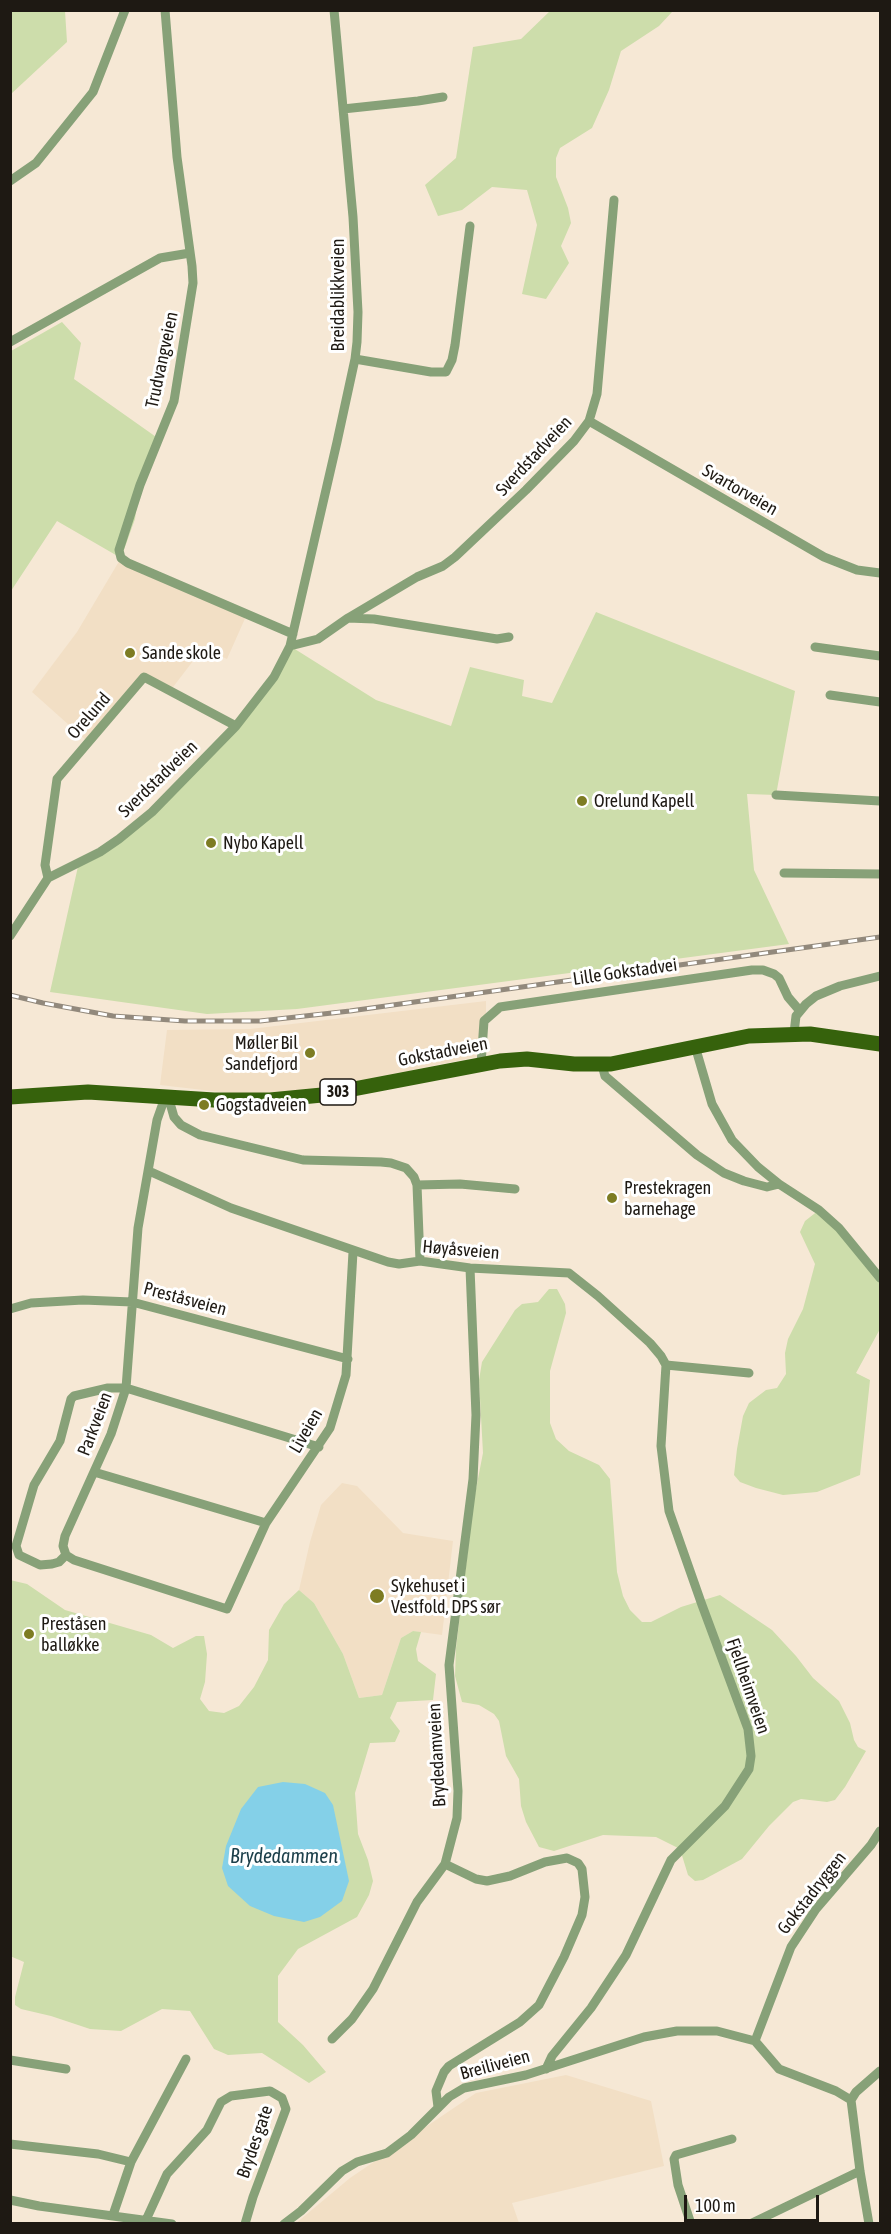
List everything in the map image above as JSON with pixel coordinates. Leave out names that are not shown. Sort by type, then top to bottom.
[{"type":"main road","name":"Gokstadveien","points":[[10,1098],[88,1092],[246,1101],[297,1098],[482,1064],[527,1059],[602,1065],[750,1036],[794,1033],[880,1044]]},
{"type":"street","points":[[10,181],[36,163],[93,92],[125,10]]},
{"type":"street","name":"Trudvangveien","points":[[165,10],[177,157],[193,283],[174,401],[120,541],[119,550],[121,558],[128,563],[292,634]]},
{"type":"street","name":"Breidablikkveien","points":[[290,646],[355,359],[358,312],[353,217],[334,10]]},
{"type":"street","points":[[343,110],[443,97]]},
{"type":"street","name":"Sverdstadveien","points":[[48,878],[100,852],[152,812],[236,726],[274,677],[290,646],[318,639],[348,618],[417,577],[443,566],[526,490],[574,441],[589,421],[597,394],[614,200]]},
{"type":"street","points":[[355,359],[431,372],[446,372],[452,360],[455,345],[470,226]]},
{"type":"street","points":[[10,342],[160,258],[190,253]]},
{"type":"street","name":"Svartorveien","points":[[589,421],[824,557],[857,570],[880,573]]},
{"type":"street","points":[[348,618],[374,619],[498,639],[509,637]]},
{"type":"street","points":[[816,647],[880,656]]},
{"type":"street","name":"Orelund","points":[[48,878],[45,865],[57,778],[144,677],[236,726]]},
{"type":"street","points":[[830,695],[880,702]]},
{"type":"street","points":[[776,795],[880,801]]},
{"type":"street","points":[[784,873],[880,874]]},
{"type":"street","points":[[10,936],[22,922],[48,878]]},
{"type":"street","name":"Lille Gokstadvei","points":[[482,1064],[484,1021],[500,1007],[763,970],[779,978],[788,997],[800,1011]]},
{"type":"street","points":[[794,1033],[796,1016],[816,996],[856,981],[880,976]]},
{"type":"street","points":[[695,1046],[712,1104],[732,1140],[758,1167],[779,1184],[819,1210],[838,1228],[880,1278]]},
{"type":"street","points":[[602,1065],[605,1076],[697,1155],[724,1173],[744,1181],[767,1187],[779,1184]]},
{"type":"street","points":[[168,1096],[174,1117],[182,1125],[200,1135],[303,1160],[391,1163],[410,1172],[417,1185],[420,1261]]},
{"type":"street","name":"Parkveien","points":[[66,1555],[63,1546],[65,1536],[117,1421],[126,1388],[138,1228],[157,1120],[168,1096]]},
{"type":"street","name":"Høyåsveien","points":[[149,1171],[231,1208],[353,1252],[388,1262],[399,1264],[420,1261],[470,1268],[569,1273],[650,1343],[666,1365]]},
{"type":"street","points":[[417,1185],[460,1184],[515,1189]]},
{"type":"street","name":"Liveien","points":[[66,1555],[74,1560],[227,1609],[266,1523],[319,1447],[330,1428],[342,1395],[348,1359],[353,1252]]},
{"type":"street","name":"Brydedamveien","points":[[445,1864],[457,1818],[458,1791],[449,1665],[473,1479],[476,1415],[470,1268]]},
{"type":"street","name":"Preståsveien","points":[[10,1309],[31,1303],[132,1302],[348,1359]]},
{"type":"street","points":[[666,1365],[749,1373]]},
{"type":"street","name":"Fjellheimveien","points":[[546,2069],[552,2056],[591,2008],[626,1955],[671,1860],[725,1806],[749,1768],[752,1756],[748,1729],[669,1510],[661,1446],[666,1365]]},
{"type":"street","points":[[66,1555],[59,1562],[40,1565],[19,1555],[16,1546],[34,1485],[60,1441],[72,1397],[108,1388],[126,1388],[319,1447]]},
{"type":"street","points":[[94,1472],[266,1523]]},
{"type":"street","name":"Gokstadryggen","points":[[755,2041],[790,1947],[816,1909],[880,1831]]},
{"type":"street","points":[[332,2039],[352,2019],[373,1989],[424,1889],[445,1864],[476,1879],[487,1881],[510,1876],[545,1862],[567,1858],[578,1863],[582,1869],[585,1897],[582,1915],[564,1957],[539,2004],[520,2022],[449,2066],[436,2091],[438,2107]]},
{"type":"street","name":"Breiliveien","points":[[284,2223],[350,2166],[387,2153],[411,2135],[449,2097],[464,2088],[546,2069],[644,2037],[677,2031],[717,2031],[755,2041]]},
{"type":"street","points":[[755,2041],[779,2069],[836,2091],[851,2100]]},
{"type":"street","points":[[113,2216],[131,2162],[186,2059]]},
{"type":"street","points":[[10,2060],[66,2069]]},
{"type":"street","points":[[869,2223],[851,2100],[856,2092],[880,2071]]},
{"type":"street","name":"Brydes gate","points":[[146,2220],[166,2174],[207,2130],[221,2102],[231,2096],[270,2091],[282,2098],[286,2109],[245,2223]]},
{"type":"street","points":[[691,2223],[678,2185],[674,2159],[676,2155],[732,2139]]},
{"type":"street","points":[[10,2144],[98,2154],[131,2162]]},
{"type":"street","points":[[750,2223],[860,2171]]},
{"type":"street","points":[[10,2200],[39,2206],[172,2223]]},
{"type":"shaded area","name":"Sande skole","points":[[121,558],[247,614],[227,659],[203,648],[170,691],[144,677],[88,742],[32,692],[77,632]]},
{"type":"shaded area","points":[[486,1001],[486,1055],[308,1091],[238,1094],[160,1085],[167,1030],[250,1029]]},
{"type":"shaded area","name":"Sykehuset i Vestfold, DPS sør","points":[[342,1483],[357,1486],[403,1533],[453,1541],[442,1635],[413,1631],[401,1638],[382,1695],[359,1698],[343,1654],[314,1603],[299,1590],[321,1505]]},
{"type":"shaded area","points":[[566,2075],[651,2101],[664,2166],[512,2203],[519,2223],[295,2224],[350,2178],[476,2093]]},
{"type":"green space","points":[[11,10],[65,11],[67,42],[11,94]]},
{"type":"green space","points":[[550,11],[672,12],[659,26],[621,51],[609,90],[592,128],[560,148],[556,158],[556,177],[571,223],[561,246],[569,263],[546,299],[522,294],[537,225],[527,190],[492,187],[462,210],[438,216],[425,185],[456,158],[473,47],[521,39]]},
{"type":"green space","points":[[62,322],[81,343],[74,379],[159,439],[140,485],[135,519],[121,558],[57,521],[11,591],[11,351]]},
{"type":"green space","points":[[596,612],[795,691],[776,795],[747,794],[754,870],[789,944],[297,1009],[207,1014],[50,992],[79,862],[119,839],[236,726],[290,646],[376,700],[451,726],[470,667],[524,680],[522,696],[552,703]]},
{"type":"green space","points":[[819,1210],[880,1280],[880,1329],[856,1373],[870,1380],[860,1475],[817,1492],[783,1495],[740,1482],[734,1475],[737,1449],[743,1416],[749,1403],[766,1390],[777,1388],[786,1374],[785,1353],[788,1339],[803,1309],[815,1264],[800,1232],[805,1221]]},
{"type":"green space","points":[[549,1289],[557,1289],[565,1304],[566,1313],[550,1371],[550,1423],[556,1439],[569,1451],[599,1465],[610,1479],[617,1572],[623,1596],[630,1610],[642,1622],[651,1622],[681,1607],[720,1595],[772,1630],[813,1678],[839,1701],[850,1723],[854,1740],[858,1747],[866,1751],[835,1800],[827,1802],[801,1799],[793,1802],[769,1826],[742,1859],[703,1880],[695,1881],[688,1875],[680,1849],[656,1837],[603,1835],[554,1851],[539,1847],[526,1822],[521,1806],[519,1779],[506,1756],[499,1721],[494,1714],[479,1705],[462,1702],[455,1676],[456,1648],[474,1499],[483,1453],[479,1380],[482,1362],[515,1310],[522,1304],[538,1302]]},
{"type":"green space","points":[[10,1580],[27,1584],[65,1610],[151,1635],[173,1648],[196,1636],[204,1636],[207,1654],[205,1682],[200,1699],[209,1711],[224,1713],[239,1706],[254,1687],[268,1660],[269,1630],[284,1604],[299,1590],[314,1603],[343,1654],[359,1698],[382,1695],[401,1638],[413,1631],[421,1632],[416,1649],[418,1661],[436,1674],[433,1700],[397,1702],[390,1718],[400,1731],[395,1742],[370,1743],[355,1793],[358,1834],[373,1881],[369,1895],[357,1917],[298,1949],[278,1976],[278,2022],[303,2045],[326,2072],[309,2083],[262,2053],[228,2055],[214,2049],[190,2011],[162,2009],[121,2031],[90,2029],[21,2009],[15,2005],[24,1962],[10,1956]]},
{"type":"water","name":"Brydedammen","points":[[283,1782],[305,1784],[325,1793],[333,1805],[349,1881],[342,1901],[320,1917],[304,1922],[274,1916],[250,1906],[228,1886],[222,1868],[226,1846],[241,1809],[258,1787]]},
{"type":"railway","points":[[10,995],[113,1016],[185,1021],[260,1021],[350,1011],[880,937]]},
{"type":"place","name":"Sande skole","points":[[130,653]]},
{"type":"place","name":"Orelund Kapell","points":[[582,801]]},
{"type":"place","name":"Nybo Kapell","points":[[211,843]]},
{"type":"place","name":"Møller Bil Sandefjord","points":[[310,1053]]},
{"type":"place","name":"Gogstadveien","points":[[204,1105]]},
{"type":"place","name":"Prestekragen barnehage","points":[[612,1198]]},
{"type":"place","name":"Sykehuset i Vestfold, DPS sør","points":[[377,1596]]},
{"type":"place","name":"Preståsen balløkke","points":[[29,1634]]}]
